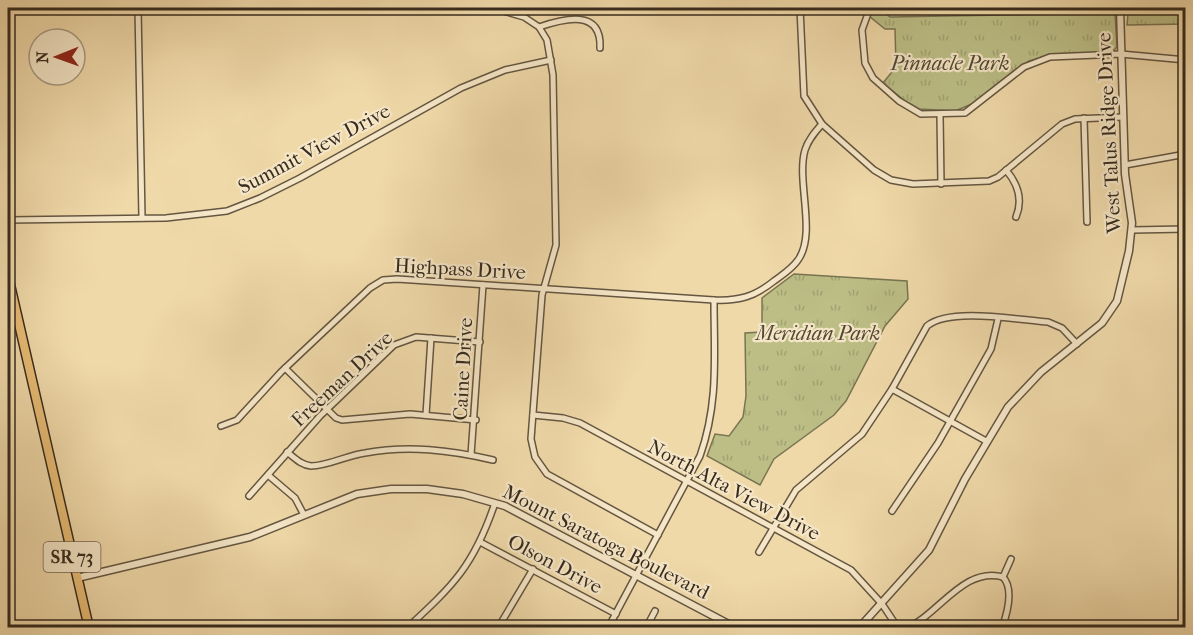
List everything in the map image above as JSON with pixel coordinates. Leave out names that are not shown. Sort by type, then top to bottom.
[{"type":"highway","name":"SR 73","points":[[8,276],[89,627]]},
{"type":"street","points":[[138,8],[142,219]]},
{"type":"street","points":[[239,8],[345,8]]},
{"type":"street","points":[[493,8],[524,17],[538,27],[547,40],[551,60],[556,245],[543,288],[533,415],[533,449],[547,474],[658,535]]},
{"type":"street","points":[[800,8],[804,96],[822,123],[874,170],[891,180],[905,184],[989,181],[1062,124],[1084,118],[1123,117]]},
{"type":"street","points":[[870,8],[864,20],[862,41],[862,55],[868,71],[909,108],[921,114],[940,116],[965,113],[1024,67],[1041,60],[1121,54],[1185,60]]},
{"type":"street","name":"West Talus Ridge Drive","points":[[860,627],[929,550],[1001,417],[1024,389],[1102,323],[1117,301],[1132,230],[1125,165],[1120,8]]},
{"type":"street","points":[[538,27],[566,19],[582,19],[595,26],[601,37],[600,48]]},
{"type":"street","name":"Summit View Drive","points":[[8,220],[142,219],[197,216],[227,210],[260,198],[461,88],[505,70],[551,60]]},
{"type":"street","points":[[940,116],[941,184]]},
{"type":"street","points":[[1084,118],[1088,222]]},
{"type":"street","name":"Highpass Drive","points":[[221,426],[237,420],[285,368],[378,282],[392,279],[714,300],[745,299],[757,294],[799,259],[804,245],[805,150],[811,137],[822,123]]},
{"type":"street","points":[[1125,165],[1185,154]]},
{"type":"street","points":[[1006,170],[1017,186],[1019,207],[1016,217]]},
{"type":"street","points":[[1132,230],[1185,229]]},
{"type":"street","name":"Caine Drive","points":[[471,455],[476,420],[483,285]]},
{"type":"street","points":[[608,627],[700,456],[714,406],[714,300]]},
{"type":"street","points":[[759,552],[796,490],[862,434],[892,389],[927,326],[935,318],[954,316],[1048,322],[1062,328],[1077,344]]},
{"type":"street","points":[[892,511],[951,420],[991,349],[998,319]]},
{"type":"street","name":"Freeman Drive","points":[[249,496],[327,409],[394,345],[411,338],[480,342]]},
{"type":"street","points":[[426,415],[431,338]]},
{"type":"street","points":[[285,368],[336,417],[345,421],[385,415],[426,415],[476,420]]},
{"type":"street","points":[[892,389],[986,441]]},
{"type":"street","name":"North Alta View Drive","points":[[533,415],[563,418],[580,423],[851,570],[882,604],[898,627]]},
{"type":"street","points":[[287,453],[301,463],[312,466],[354,455],[393,449],[435,450],[493,460]]},
{"type":"street","points":[[268,475],[293,496],[304,515]]},
{"type":"street","name":"Mount Saratoga Boulevard","points":[[77,578],[249,537],[346,497],[391,489],[438,490],[495,502],[736,627]]},
{"type":"street","points":[[407,627],[450,589],[480,542],[495,502]]},
{"type":"street","name":"Olson Drive","points":[[480,542],[533,568],[616,614]]},
{"type":"street","points":[[1003,577],[1011,559]]},
{"type":"street","points":[[498,627],[533,568]]},
{"type":"street","points":[[906,627],[924,618],[963,585],[986,577],[1003,577]]},
{"type":"street","points":[[1002,627],[1008,601],[1007,582],[1003,577]]},
{"type":"street","points":[[646,627],[655,610]]},
{"type":"green space","name":"Pinnacle Park","points":[[874,8],[878,8],[890,17],[1115,13],[1117,47],[1111,53],[1059,54],[1029,61],[979,101],[955,111],[919,109],[883,83],[896,67],[895,29],[885,29],[869,16]]},
{"type":"green space","points":[[1185,12],[1185,24],[1127,25],[1128,13]]},
{"type":"green space","name":"Meridian Park","points":[[794,274],[907,281],[908,299],[885,326],[846,401],[834,415],[774,459],[760,485],[707,456],[715,434],[729,436],[743,417],[746,396],[745,333],[762,332],[762,298]]}]
